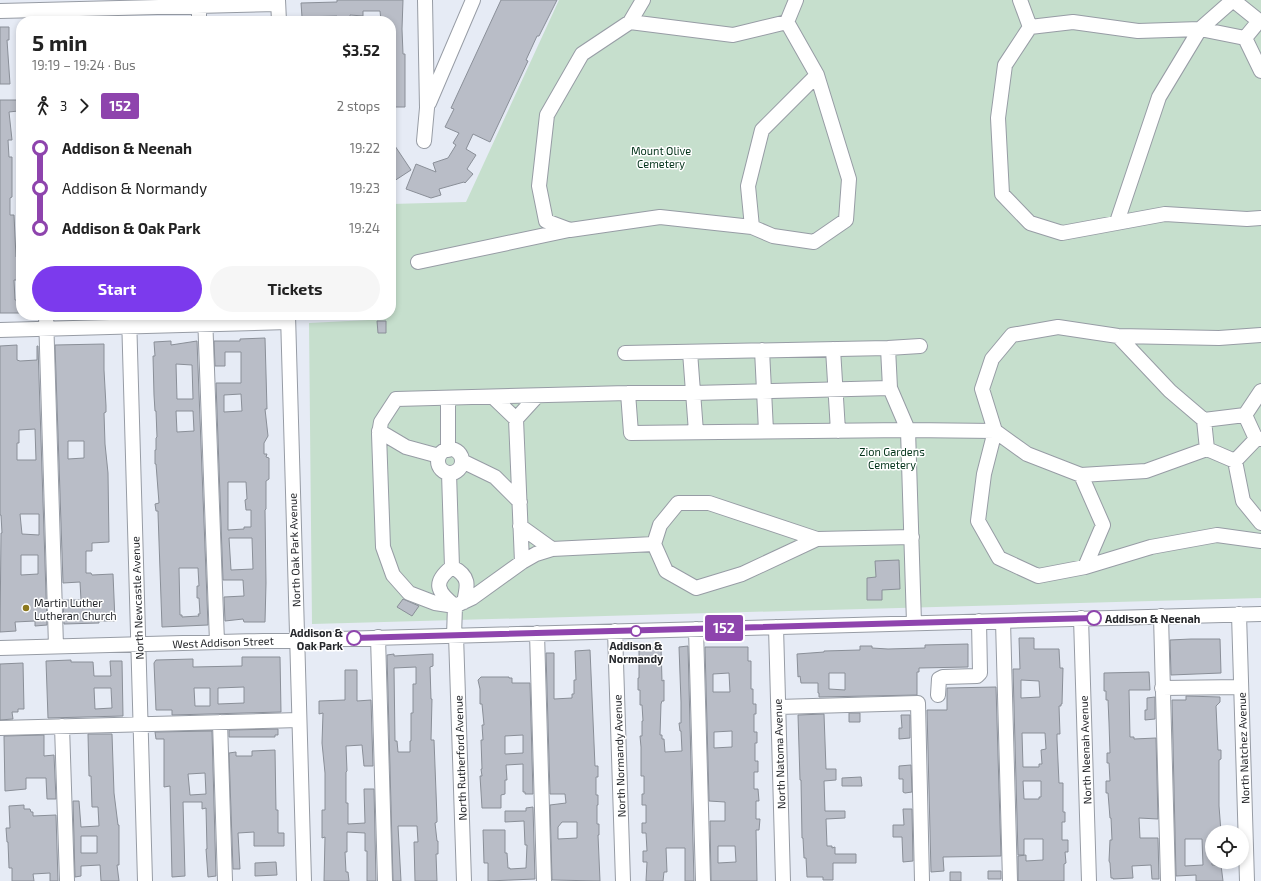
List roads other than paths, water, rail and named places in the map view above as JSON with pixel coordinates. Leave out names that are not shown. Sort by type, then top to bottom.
[{"type":"street","points":[[424,141],[427,108],[425,0]]},
{"type":"street","points":[[427,108],[472,0]]},
{"type":"street","points":[[570,230],[546,221],[539,186],[547,115],[582,54],[630,22],[643,0]]},
{"type":"street","points":[[787,22],[796,0]]},
{"type":"street","points":[[1020,0],[1030,27]]},
{"type":"street","points":[[1117,222],[1159,97],[1200,29],[1233,0],[1260,21],[1245,38]]},
{"type":"street","points":[[0,11],[120,10],[199,3],[278,2],[279,16]]},
{"type":"street","points":[[199,3],[199,16]]},
{"type":"street","points":[[630,22],[732,35],[787,22]]},
{"type":"street","points":[[418,262],[570,230],[660,217],[752,227],[773,236],[814,242],[846,220],[849,179],[817,75],[787,22]]},
{"type":"street","points":[[1030,27],[1073,22],[1138,31],[1200,29],[1245,38]]},
{"type":"street","points":[[1030,27],[1005,65],[998,118],[1002,194],[1030,223],[1062,233],[1165,214],[1247,219],[1261,218]]},
{"type":"street","points":[[1245,38],[1261,71]]},
{"type":"street","points":[[752,227],[748,186],[762,130],[817,75]]},
{"type":"street","points":[[0,330],[47,322],[206,320],[217,642]]},
{"type":"street","name":"North Oak Park Avenue","points":[[288,320],[304,881]]},
{"type":"street","name":"North Newcastle Avenue","points":[[129,321],[145,881]]},
{"type":"street","points":[[47,322],[56,646]]},
{"type":"street","points":[[1261,335],[1219,338],[1118,336],[1058,327],[1012,335],[992,359],[982,389],[995,431],[984,474],[978,521],[999,558],[1038,576],[1085,567],[1151,547],[1216,535],[1261,541]]},
{"type":"street","points":[[1118,336],[1170,391],[1204,420],[1207,449]]},
{"type":"street","points":[[624,353],[888,348],[920,346]]},
{"type":"street","points":[[888,348],[890,388],[908,430],[914,623]]},
{"type":"street","points":[[834,349],[838,431]]},
{"type":"street","points":[[762,350],[766,431]]},
{"type":"street","points":[[690,352],[696,432]]},
{"type":"street","points":[[654,544],[552,549],[536,554],[522,562],[472,598],[459,604],[435,603],[409,593],[393,575],[383,547],[379,431],[381,422],[396,399],[890,388]]},
{"type":"street","points":[[1204,420],[1245,415],[1261,391]]},
{"type":"street","points":[[628,393],[631,433],[908,430],[995,431],[1027,454],[1080,475],[1146,471],[1207,449],[1235,461]]},
{"type":"street","points":[[516,419],[537,396]]},
{"type":"street","points":[[493,397],[516,419],[522,562]]},
{"type":"street","points":[[444,453],[448,398]]},
{"type":"street","points":[[1235,461],[1258,439],[1245,415]]},
{"type":"street","points":[[379,431],[406,447],[444,453]]},
{"type":"street","points":[[380,462],[390,454],[406,447]]},
{"type":"street","points":[[462,461],[459,468],[453,473],[449,473],[445,472],[440,467],[438,460],[444,453],[452,450],[459,454],[462,461],[495,476],[520,502]]},
{"type":"street","points":[[1235,461],[1243,501],[1261,523]]},
{"type":"street","points":[[449,473],[452,567]]},
{"type":"street","points":[[1080,475],[1103,525],[1085,567]]},
{"type":"street","points":[[817,539],[742,574],[696,588],[666,571],[654,544],[660,525],[678,503],[709,503],[817,539],[912,537]]},
{"type":"street","points":[[520,526],[552,549]]},
{"type":"street","points":[[452,567],[442,574],[438,583],[441,592],[447,600],[459,604]]},
{"type":"street","points":[[452,567],[461,571],[466,580],[467,587],[459,604]]},
{"type":"street","name":"North Rutherford Avenue","points":[[459,604],[455,636],[464,881]]},
{"type":"street","name":"North Natchez Avenue","points":[[1239,614],[1247,881]]},
{"type":"street","name":"West Addison Street","points":[[0,648],[1261,614]]},
{"type":"street","points":[[1160,616],[1168,881]]},
{"type":"street","name":"North Neenah Avenue","points":[[1081,618],[1089,881]]},
{"type":"street","points":[[1003,620],[1010,881]]},
{"type":"street","points":[[938,695],[939,679],[943,677],[977,676],[980,673],[979,621]]},
{"type":"street","name":"North Natoma Avenue","points":[[776,627],[783,881]]},
{"type":"street","points":[[696,629],[703,881]]},
{"type":"street","name":"North Normandy Avenue","points":[[616,631],[623,881]]},
{"type":"street","points":[[537,633],[544,881]]},
{"type":"street","points":[[378,638],[385,881]]},
{"type":"street","points":[[1162,688],[1241,687]]},
{"type":"street","points":[[778,707],[918,703],[922,881]]},
{"type":"street","points":[[0,728],[299,720]]},
{"type":"street","points":[[220,722],[225,881]]},
{"type":"street","points":[[62,726],[67,881]]},
{"type":"place","name":"Martin Luther Lutheran Church","points":[[26,608]]},
{"type":"place","name":"Addison & Neenah","points":[[1094,618]]},
{"type":"place","name":"Addison & Normandy","points":[[636,631]]},
{"type":"place","name":"Addison & Oak Park","points":[[354,638]]},
{"type":"park label","name":"Mount Olive Cemetery","points":[[661,156]]},
{"type":"park label","name":"Zion Gardens Cemetery","points":[[892,457]]}]
